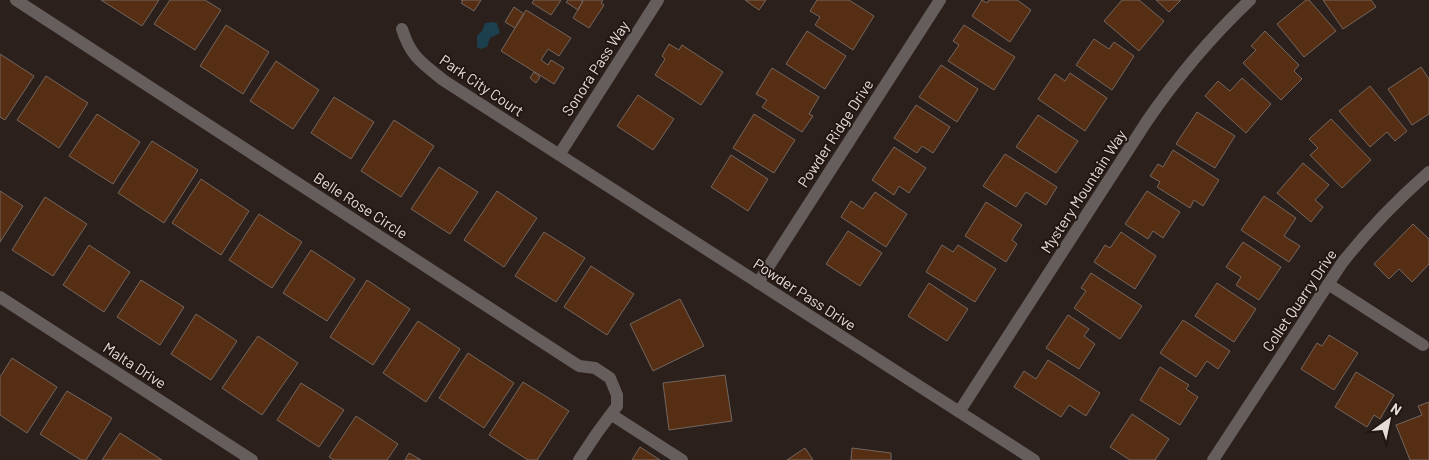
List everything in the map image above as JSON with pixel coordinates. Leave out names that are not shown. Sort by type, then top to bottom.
[{"type":"street","name":"Belle Rose Circle","points":[[16,0],[579,366],[595,368],[610,378],[618,395],[617,406],[579,460]]},
{"type":"street","name":"Sonora Pass Way","points":[[559,154],[658,0]]},
{"type":"street","name":"Powder Ridge Drive","points":[[758,283],[940,0]]},
{"type":"street","name":"Mystery Mountain Way","points":[[959,412],[1175,81],[1222,27],[1250,0]]},
{"type":"street","name":"Park City Court","points":[[402,29],[407,45],[418,60],[443,80],[559,154]]},
{"type":"street","name":"Powder Pass Drive","points":[[559,154],[1034,460]]},
{"type":"street","name":"Collet Quarry Drive","points":[[1214,460],[1328,284],[1358,243],[1396,201],[1429,172]]},
{"type":"street","points":[[1328,284],[1423,345]]},
{"type":"street","name":"Malta Drive","points":[[0,297],[252,460]]},
{"type":"street","points":[[612,415],[682,460]]},
{"type":"water","points":[[485,23],[497,23],[500,33],[490,38],[487,47],[480,49],[477,47],[477,36],[482,31]]},
{"type":"building","points":[[101,0],[159,0],[142,26]]},
{"type":"building","points":[[170,0],[205,0],[221,10],[195,50],[154,24]]},
{"type":"building","points":[[461,0],[481,0],[474,11],[461,3],[463,1]]},
{"type":"building","points":[[534,0],[561,0],[551,15],[532,3]]},
{"type":"building","points":[[568,0],[583,1],[578,10],[566,2]]},
{"type":"building","points":[[581,0],[603,0],[601,3],[604,5],[589,28],[573,18],[583,1]]},
{"type":"building","points":[[745,0],[766,0],[759,10]]},
{"type":"building","points":[[817,0],[849,0],[874,16],[853,50],[815,25],[820,17],[810,11]]},
{"type":"building","points":[[982,0],[987,3],[989,0],[1017,0],[1031,10],[1010,42],[972,16]]},
{"type":"building","points":[[1122,0],[1139,0],[1164,21],[1139,51],[1104,21]]},
{"type":"building","points":[[1156,0],[1181,0],[1169,12]]},
{"type":"building","points":[[1306,0],[1309,0],[1336,31],[1304,57],[1277,24]]},
{"type":"building","points":[[1323,0],[1371,0],[1376,7],[1343,29]]},
{"type":"building","points":[[514,7],[524,14],[515,28],[505,22]]},
{"type":"building","points":[[526,10],[571,38],[559,56],[548,49],[541,60],[548,65],[551,60],[564,68],[554,84],[501,51]]},
{"type":"building","points":[[226,25],[269,52],[243,94],[200,66]]},
{"type":"building","points":[[964,25],[1015,57],[994,90],[948,61],[959,45],[953,41]]},
{"type":"building","points":[[807,31],[846,56],[825,89],[786,64]]},
{"type":"building","points":[[1265,31],[1299,65],[1294,71],[1302,79],[1281,100],[1243,63],[1256,50],[1251,46]]},
{"type":"building","points":[[1094,39],[1109,49],[1114,42],[1134,56],[1112,90],[1076,65]]},
{"type":"building","points":[[669,44],[679,50],[682,45],[723,72],[701,105],[655,75],[665,59],[662,56]]},
{"type":"building","points":[[0,54],[34,76],[5,120],[0,117]]},
{"type":"building","points":[[276,61],[319,90],[293,129],[250,101]]},
{"type":"building","points":[[941,65],[978,89],[957,122],[919,97]]},
{"type":"building","points":[[1421,67],[1429,79],[1429,114],[1412,125],[1388,89]]},
{"type":"building","points":[[772,68],[819,97],[809,114],[813,116],[802,132],[762,107],[767,100],[756,94]]},
{"type":"building","points":[[534,72],[540,77],[536,83],[530,78]]},
{"type":"building","points":[[1070,73],[1107,98],[1085,131],[1038,99],[1055,74],[1065,81]]},
{"type":"building","points":[[46,76],[88,103],[59,148],[17,120]]},
{"type":"building","points":[[1242,78],[1271,104],[1246,133],[1205,96],[1218,81],[1230,91]]},
{"type":"building","points":[[1370,86],[1407,131],[1395,141],[1387,132],[1370,147],[1339,111]]},
{"type":"building","points":[[638,95],[674,119],[653,150],[617,126]]},
{"type":"building","points":[[334,97],[374,122],[351,159],[311,133]]},
{"type":"building","points":[[916,105],[950,127],[933,153],[922,146],[917,153],[894,138]]},
{"type":"building","points":[[1197,112],[1235,136],[1215,168],[1176,144]]},
{"type":"building","points":[[97,114],[140,142],[113,184],[69,156]]},
{"type":"building","points":[[754,114],[795,140],[774,173],[733,148]]},
{"type":"building","points":[[1038,115],[1078,141],[1056,173],[1016,147]]},
{"type":"building","points":[[1331,119],[1371,160],[1342,188],[1310,155],[1318,148],[1309,139]]},
{"type":"building","points":[[394,120],[434,146],[401,197],[361,171]]},
{"type":"building","points":[[152,141],[198,170],[164,223],[118,193]]},
{"type":"building","points":[[894,147],[926,168],[909,193],[899,186],[894,195],[872,180]]},
{"type":"building","points":[[1173,150],[1219,180],[1203,206],[1194,200],[1190,208],[1157,187],[1160,182],[1150,176],[1158,164],[1163,167]]},
{"type":"building","points":[[1005,154],[1057,187],[1046,205],[1026,192],[1016,207],[983,186]]},
{"type":"building","points":[[731,155],[768,179],[748,211],[711,187]]},
{"type":"building","points":[[1303,163],[1329,185],[1315,200],[1323,207],[1311,222],[1277,193]]},
{"type":"building","points":[[439,167],[478,192],[450,234],[411,209]]},
{"type":"building","points":[[201,179],[249,211],[221,255],[172,223]]},
{"type":"building","points":[[0,191],[23,206],[0,242]]},
{"type":"building","points":[[497,191],[537,218],[504,267],[464,240]]},
{"type":"building","points":[[1147,191],[1180,212],[1163,238],[1153,231],[1148,239],[1125,224]]},
{"type":"building","points":[[875,192],[907,214],[886,247],[841,217],[851,201],[863,209]]},
{"type":"building","points":[[1264,196],[1296,218],[1284,236],[1300,246],[1289,262],[1241,230]]},
{"type":"building","points":[[45,197],[87,224],[53,276],[12,250]]},
{"type":"building","points":[[986,202],[1022,225],[1012,240],[1017,244],[1006,262],[965,236]]},
{"type":"building","points":[[259,214],[302,242],[272,288],[229,260]]},
{"type":"building","points":[[1413,224],[1429,239],[1429,264],[1412,282],[1399,269],[1389,279],[1374,264]]},
{"type":"building","points":[[848,231],[882,253],[860,286],[826,264]]},
{"type":"building","points":[[544,232],[585,258],[556,302],[515,276]]},
{"type":"building","points":[[1121,232],[1156,256],[1135,289],[1094,262],[1105,245],[1110,248]]},
{"type":"building","points":[[1243,242],[1281,267],[1259,300],[1236,285],[1241,277],[1226,267]]},
{"type":"building","points":[[89,245],[130,272],[104,312],[63,285]]},
{"type":"building","points":[[942,245],[953,252],[958,245],[996,269],[975,302],[926,272]]},
{"type":"building","points":[[311,250],[355,279],[327,321],[283,293]]},
{"type":"building","points":[[591,266],[634,294],[607,335],[564,307]]},
{"type":"building","points":[[1091,273],[1142,306],[1120,339],[1074,308],[1086,291],[1081,288]]},
{"type":"building","points":[[141,280],[184,307],[160,345],[117,317]]},
{"type":"building","points":[[367,280],[410,309],[373,365],[330,337]]},
{"type":"building","points":[[929,283],[968,309],[947,341],[908,316]]},
{"type":"building","points":[[1217,283],[1256,309],[1234,342],[1195,316]]},
{"type":"building","points":[[680,299],[704,346],[653,371],[630,324]]},
{"type":"building","points":[[196,314],[237,341],[211,380],[171,354]]},
{"type":"building","points":[[1068,315],[1089,329],[1084,336],[1095,344],[1079,369],[1046,348]]},
{"type":"building","points":[[1183,320],[1230,351],[1218,369],[1207,361],[1196,377],[1160,353]]},
{"type":"building","points":[[418,321],[460,349],[426,402],[383,373]]},
{"type":"building","points":[[1329,335],[1358,353],[1334,390],[1301,369],[1317,343],[1322,346]]},
{"type":"building","points":[[258,336],[298,363],[262,415],[222,388]]},
{"type":"building","points":[[468,353],[514,383],[484,428],[439,398]]},
{"type":"building","points":[[12,358],[57,387],[27,433],[0,415],[0,377]]},
{"type":"building","points":[[1048,360],[1100,393],[1086,416],[1069,405],[1061,417],[1014,387],[1024,371],[1036,379]]},
{"type":"building","points":[[1160,367],[1189,385],[1186,389],[1198,397],[1180,425],[1140,400]]},
{"type":"building","points":[[1356,372],[1394,395],[1380,419],[1374,415],[1367,427],[1335,407]]},
{"type":"building","points":[[725,375],[732,421],[669,430],[663,383]]},
{"type":"building","points":[[523,382],[569,411],[537,460],[528,460],[489,435]]},
{"type":"building","points":[[301,383],[344,410],[319,447],[277,420]]},
{"type":"building","points":[[67,391],[112,418],[86,460],[81,460],[40,434]]},
{"type":"building","points":[[1429,402],[1429,460],[1410,460],[1396,425],[1422,415],[1418,406]]},
{"type":"building","points":[[1132,414],[1169,439],[1155,460],[1130,460],[1110,447]]},
{"type":"building","points":[[356,416],[398,444],[387,460],[334,460],[329,457]]},
{"type":"building","points":[[120,433],[162,460],[102,460]]},
{"type":"building","points":[[640,447],[660,460],[632,460]]},
{"type":"building","points":[[805,448],[813,460],[787,460]]},
{"type":"building","points":[[852,448],[891,453],[891,460],[851,460]]},
{"type":"building","points":[[409,453],[421,460],[405,460]]}]
